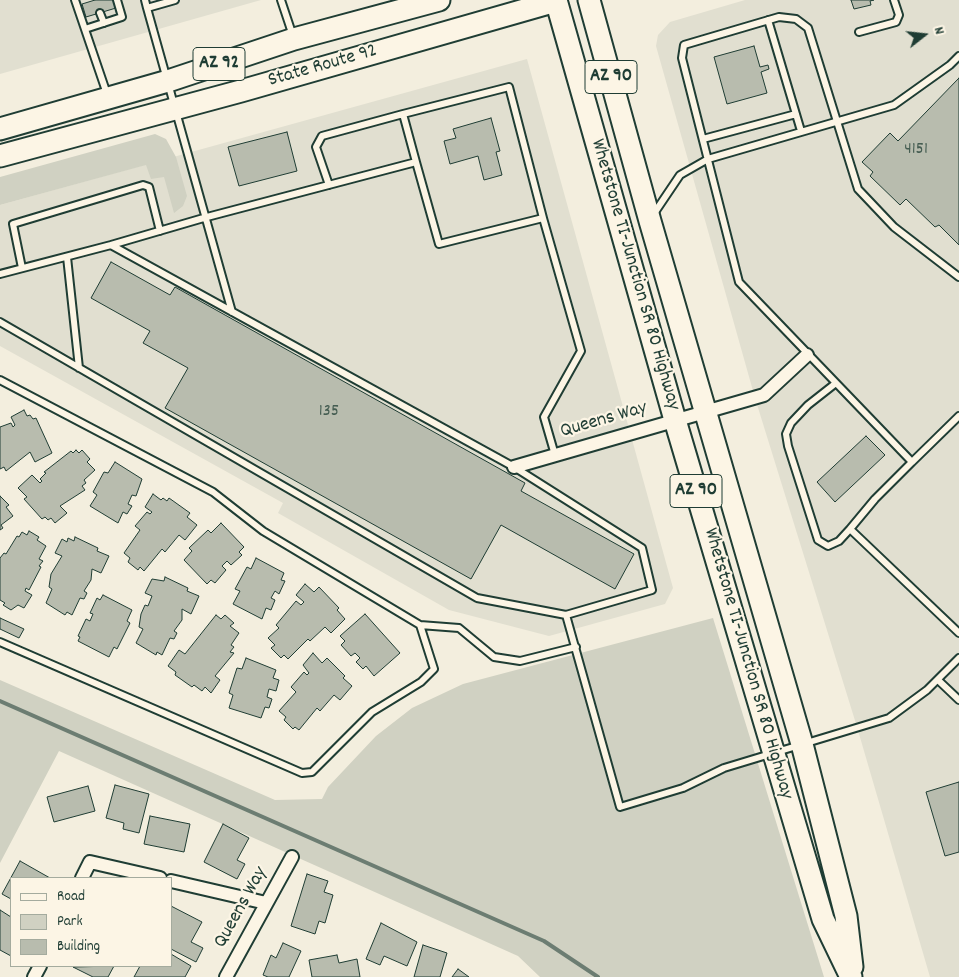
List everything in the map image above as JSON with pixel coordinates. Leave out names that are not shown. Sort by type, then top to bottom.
[{"type":"main road","name":"State Route 92","points":[[0,129],[168,81],[294,39],[439,0]]},
{"type":"main road","name":"State Route 92","points":[[0,156],[556,0]]},
{"type":"main road","name":"Whetstone TI-Junction SR 80 Highway","points":[[556,0],[675,420],[823,919],[852,977]]},
{"type":"main road","name":"Whetstone TI-Junction SR 80 Highway","points":[[589,0],[650,220],[802,744],[846,916],[852,977]]},
{"type":"street","name":"Queens Way","points":[[514,467],[764,395],[807,355]]},
{"type":"street","name":"Queens Way","points":[[226,977],[292,857]]},
{"type":"street","points":[[82,877],[90,862],[156,877]]},
{"type":"street","points":[[172,881],[266,903]]},
{"type":"lane","points":[[75,0],[108,98]]},
{"type":"lane","points":[[85,29],[122,17],[117,0]]},
{"type":"lane","points":[[144,0],[207,217],[232,312]]},
{"type":"lane","points":[[147,8],[175,0]]},
{"type":"lane","points":[[282,0],[294,39]]},
{"type":"lane","points":[[860,32],[896,22],[899,16],[894,0]]},
{"type":"lane","points":[[100,13],[104,23]]},
{"type":"lane","points":[[912,462],[738,282],[682,58],[684,45],[780,17],[796,19],[808,28],[858,189],[894,227],[959,277]]},
{"type":"lane","points":[[768,20],[801,131]]},
{"type":"lane","points":[[650,220],[680,175],[708,159],[836,120],[894,105],[950,65],[959,56]]},
{"type":"lane","points":[[329,185],[316,147],[322,136],[509,87],[543,218],[581,351],[544,417],[555,455]]},
{"type":"lane","points":[[403,114],[439,244],[543,218]]},
{"type":"lane","points":[[703,139],[796,114]]},
{"type":"lane","points":[[0,274],[416,162]]},
{"type":"lane","points":[[22,268],[13,224],[143,185],[149,187],[160,231]]},
{"type":"lane","points":[[0,322],[477,598],[566,614],[652,590],[642,548],[514,467],[111,245]]},
{"type":"lane","points":[[67,257],[79,368]]},
{"type":"lane","points":[[0,380],[213,492],[263,531],[420,625],[459,628],[494,657],[520,661],[576,647]]},
{"type":"lane","points":[[836,383],[808,405],[791,423],[786,434],[788,446],[818,540],[828,546],[839,541],[875,499],[959,416]]},
{"type":"lane","points":[[850,529],[959,634]]},
{"type":"lane","points":[[566,614],[620,807],[684,788],[724,768],[889,718],[927,690],[959,658]]},
{"type":"lane","points":[[0,642],[302,773],[312,772],[372,712],[421,682],[434,669],[420,625]]},
{"type":"lane","points":[[938,680],[959,700]]},
{"type":"shaded area","points":[[0,0],[261,0],[0,74]]},
{"type":"shaded area","points":[[745,0],[959,0],[959,977],[930,977],[857,727],[755,398],[656,46],[658,35],[670,22]]},
{"type":"shaded area","points":[[527,59],[673,588],[665,604],[549,636],[449,610],[278,513],[283,503],[0,346],[0,205]]},
{"type":"green space","points":[[155,134],[166,139],[176,157],[187,196],[183,206],[174,213],[164,177],[151,179],[146,165],[0,205],[0,177]]},
{"type":"green space","points":[[713,618],[824,977],[540,977],[518,956],[59,751],[0,863],[0,680],[275,800],[322,799],[328,787],[376,736],[412,708],[463,684]]},
{"type":"building","points":[[95,0],[114,0],[116,8],[86,17],[82,4]]},
{"type":"building","points":[[851,0],[874,0],[870,1],[871,5],[854,9]]},
{"type":"building","points":[[754,46],[760,67],[768,65],[769,69],[761,72],[767,93],[727,104],[714,57]]},
{"type":"building","points":[[959,78],[959,245],[939,225],[935,227],[906,199],[900,205],[870,176],[873,172],[862,162],[890,133],[898,141]]},
{"type":"building","points":[[491,118],[500,151],[496,152],[502,175],[484,180],[478,156],[450,164],[444,141],[456,138],[453,129]]},
{"type":"building","points":[[287,132],[297,171],[239,186],[228,147]]},
{"type":"building","points":[[111,262],[170,295],[175,287],[525,483],[521,491],[634,554],[615,589],[501,525],[471,579],[165,408],[188,368],[143,343],[150,331],[91,298]]},
{"type":"building","points":[[24,410],[27,416],[30,415],[33,419],[36,418],[52,453],[35,462],[30,452],[6,471],[4,467],[0,469],[0,427],[11,423],[13,427],[15,425],[11,417]]},
{"type":"building","points":[[866,436],[885,455],[835,502],[817,482]]},
{"type":"building","points":[[76,450],[79,453],[82,450],[90,459],[87,462],[95,470],[84,480],[86,483],[82,486],[85,490],[60,506],[67,513],[55,523],[51,518],[48,520],[45,517],[42,519],[24,499],[27,497],[18,488],[32,475],[40,483],[42,481],[40,479],[46,473],[44,472],[71,451],[73,453]]},
{"type":"building","points":[[115,462],[142,479],[136,496],[132,495],[128,504],[132,506],[127,514],[123,512],[118,523],[90,506],[97,495],[93,492],[104,472],[108,473]]},
{"type":"building","points":[[153,494],[161,500],[163,498],[167,501],[169,498],[190,513],[187,517],[197,525],[185,540],[179,535],[165,552],[162,549],[144,571],[140,567],[138,570],[128,562],[130,558],[124,553],[140,530],[135,526],[147,512],[150,514],[152,512],[145,507]]},
{"type":"building","points":[[0,496],[9,505],[6,507],[13,516],[1,525],[3,528],[0,530]]},
{"type":"building","points":[[221,523],[244,547],[239,552],[242,555],[231,565],[227,561],[222,566],[226,570],[215,583],[211,580],[207,584],[184,560],[192,551],[189,548],[208,530],[211,533]]},
{"type":"building","points":[[29,531],[39,537],[37,540],[46,546],[39,559],[43,561],[29,590],[26,588],[25,591],[32,595],[24,608],[18,605],[11,610],[3,605],[5,603],[0,600],[0,558],[4,553],[6,554],[17,536],[19,537],[22,532],[27,535]]},
{"type":"building","points":[[75,537],[98,548],[97,551],[109,556],[101,573],[92,569],[91,580],[84,591],[87,593],[84,599],[80,598],[72,615],[67,612],[65,615],[46,603],[52,589],[49,587],[51,574],[62,556],[55,553],[62,539],[67,542],[68,538],[74,541]]},
{"type":"building","points":[[256,558],[284,573],[281,580],[285,581],[279,594],[275,591],[271,598],[275,600],[271,610],[266,608],[262,619],[233,604],[240,591],[235,589],[247,567],[251,569]]},
{"type":"building","points":[[165,577],[188,588],[187,591],[199,596],[191,614],[182,609],[182,620],[174,631],[177,633],[174,639],[170,638],[162,655],[157,652],[156,655],[136,643],[143,629],[139,627],[141,614],[145,605],[148,606],[152,596],[145,593],[152,579],[164,581]]},
{"type":"building","points":[[305,584],[314,592],[319,587],[339,608],[337,610],[345,619],[331,633],[325,627],[310,641],[308,639],[288,659],[284,655],[281,658],[271,648],[275,645],[268,638],[279,628],[276,625],[296,601],[301,605],[304,602],[296,595]]},
{"type":"building","points":[[103,595],[132,610],[127,621],[130,623],[117,649],[114,647],[109,657],[78,641],[80,637],[78,636],[86,619],[90,621],[93,614],[90,613],[97,598],[100,600]]},
{"type":"building","points":[[365,614],[400,653],[374,676],[366,666],[363,669],[356,662],[360,658],[355,653],[351,656],[341,645],[345,641],[340,636]]},
{"type":"building","points":[[216,615],[221,619],[225,615],[234,623],[230,626],[239,633],[231,645],[234,647],[230,652],[234,653],[215,676],[220,680],[211,693],[205,687],[202,691],[194,685],[192,687],[175,675],[176,672],[168,666],[179,650],[185,654]]},
{"type":"building","points":[[0,618],[24,629],[19,638],[0,629]]},
{"type":"building","points":[[313,653],[322,663],[327,658],[352,686],[340,700],[334,695],[320,711],[317,708],[299,730],[295,727],[293,729],[284,720],[286,717],[279,711],[296,692],[291,687],[304,672],[307,675],[309,673],[303,665]]},
{"type":"building","points":[[246,658],[276,670],[273,678],[279,680],[276,691],[269,689],[267,697],[272,699],[269,708],[265,707],[261,718],[229,708],[233,695],[229,693],[237,668],[242,669]]},
{"type":"building","points":[[959,782],[959,852],[945,856],[926,792]]},
{"type":"building","points":[[115,785],[149,794],[139,833],[123,829],[124,823],[106,818]]},
{"type":"building","points":[[88,786],[95,811],[54,822],[47,797]]},
{"type":"building","points":[[150,816],[190,824],[184,852],[144,844]]},
{"type":"building","points":[[223,824],[249,838],[237,860],[245,864],[237,879],[204,862]]},
{"type":"building","points":[[20,861],[48,877],[11,877]]},
{"type":"building","points":[[307,874],[328,881],[324,892],[333,895],[325,923],[319,921],[315,934],[291,926]]},
{"type":"building","points":[[10,879],[10,898],[2,894]]},
{"type":"building","points":[[172,907],[202,922],[191,942],[203,948],[196,962],[172,950]]},
{"type":"building","points":[[0,910],[10,916],[10,955],[0,950]]},
{"type":"building","points":[[381,923],[417,942],[407,966],[384,956],[380,965],[366,959]]},
{"type":"building","points":[[283,943],[301,951],[289,977],[268,977],[263,975],[271,955],[276,958]]},
{"type":"building","points":[[423,945],[447,953],[440,977],[414,977]]},
{"type":"building","points":[[172,955],[191,966],[185,977],[134,977],[139,967],[172,967]]},
{"type":"building","points":[[337,955],[339,963],[357,959],[360,977],[312,977],[309,960]]},
{"type":"building","points":[[73,967],[113,967],[108,977],[93,977]]},
{"type":"building","points":[[458,969],[469,977],[452,977]]},
{"type":"waterway","points":[[0,701],[544,941],[598,977]]}]
